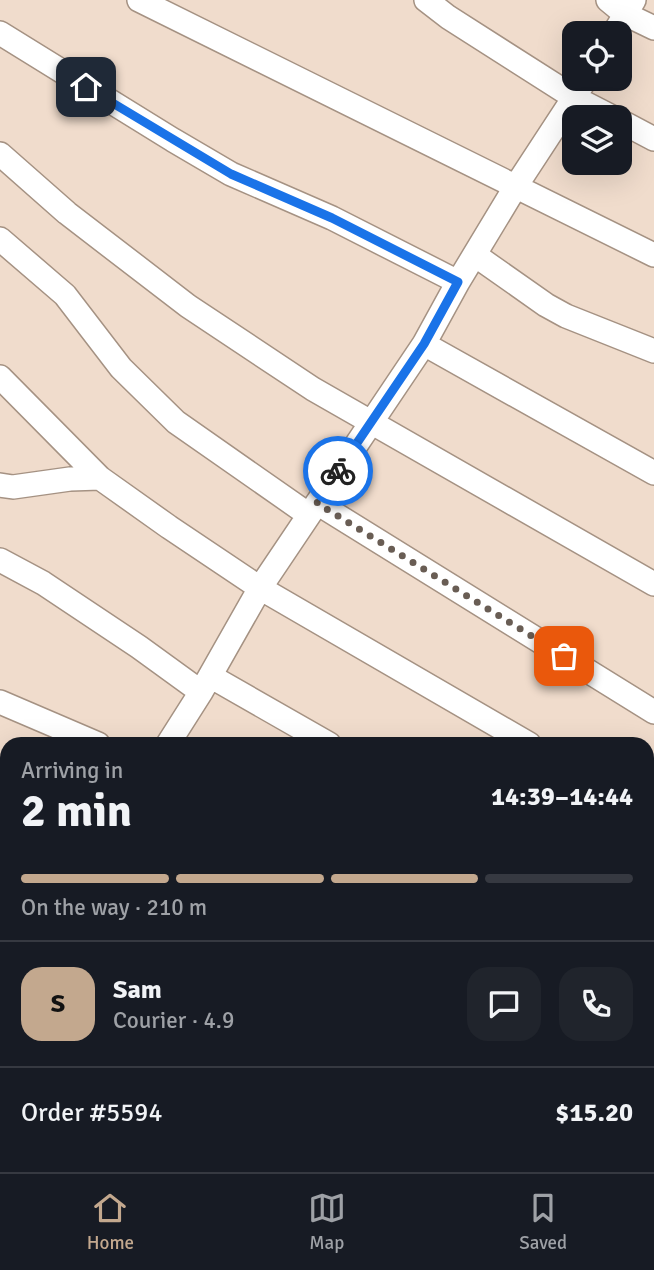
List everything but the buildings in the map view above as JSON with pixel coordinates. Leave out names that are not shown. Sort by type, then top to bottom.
[{"type":"street","points":[[139,0],[654,255]]},
{"type":"street","points":[[426,0],[448,17],[562,78]]},
{"type":"street","points":[[620,12],[654,28]]},
{"type":"street","points":[[0,33],[231,174],[332,218],[458,282]]},
{"type":"street","points":[[172,737],[260,588],[424,344],[516,186],[578,91]]},
{"type":"street","points":[[583,91],[599,105]]},
{"type":"street","points":[[632,127],[654,139]]},
{"type":"street","points":[[0,154],[67,213],[188,306],[313,389],[654,584]]},
{"type":"street","points":[[0,239],[65,295],[121,368],[176,422],[313,509],[654,712]]},
{"type":"street","points":[[475,255],[566,316],[654,351]]},
{"type":"street","points":[[424,344],[654,473]]},
{"type":"street","points":[[0,377],[100,478],[169,527],[260,588],[517,737]]},
{"type":"street","points":[[0,485],[13,487],[100,478]]},
{"type":"street","points":[[0,560],[43,583],[139,647],[205,684],[315,737]]},
{"type":"street","points":[[0,702],[82,737]]},
{"type":"way so far","points":[[338,471],[317,503],[564,656]]},
{"type":"route","points":[[86,87],[231,174],[332,218],[458,282],[424,344],[338,471]]}]
